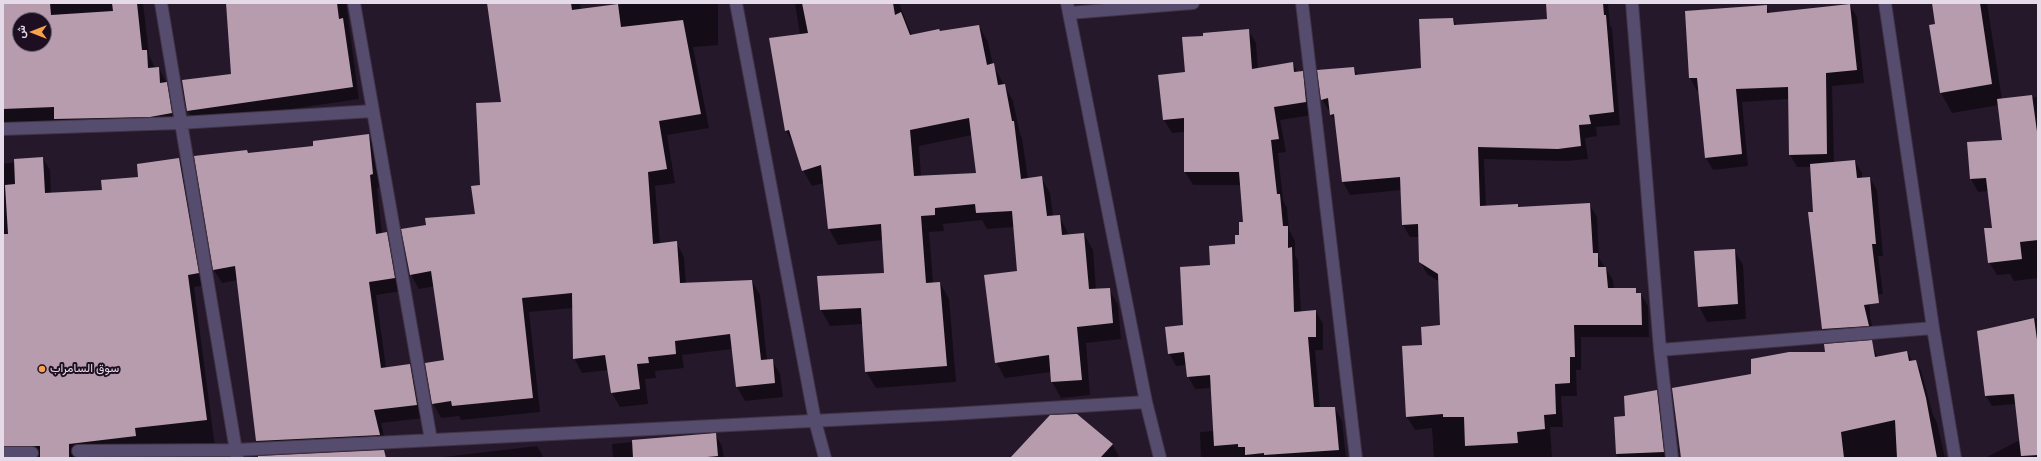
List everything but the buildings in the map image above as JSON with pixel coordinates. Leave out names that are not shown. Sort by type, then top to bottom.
[{"type":"street","points":[[161,3],[236,454]]},
{"type":"street","points":[[354,3],[431,440]]},
{"type":"street","points":[[736,3],[815,421],[825,458]]},
{"type":"street","points":[[1160,458],[1146,402],[1068,8],[1194,3]]},
{"type":"street","points":[[1302,3],[1356,458]]},
{"type":"street","points":[[1632,3],[1660,350],[1672,458]]},
{"type":"street","points":[[1885,3],[1933,328],[1955,458]]},
{"type":"street","points":[[3,130],[180,123],[373,111]]},
{"type":"street","points":[[1660,350],[1933,328]]},
{"type":"street","points":[[78,451],[236,454],[431,440],[815,421],[1146,402]]},
{"type":"street","points":[[3,452],[32,453]]},
{"type":"place","name":"سوق السامراب","points":[[42,369]]}]
